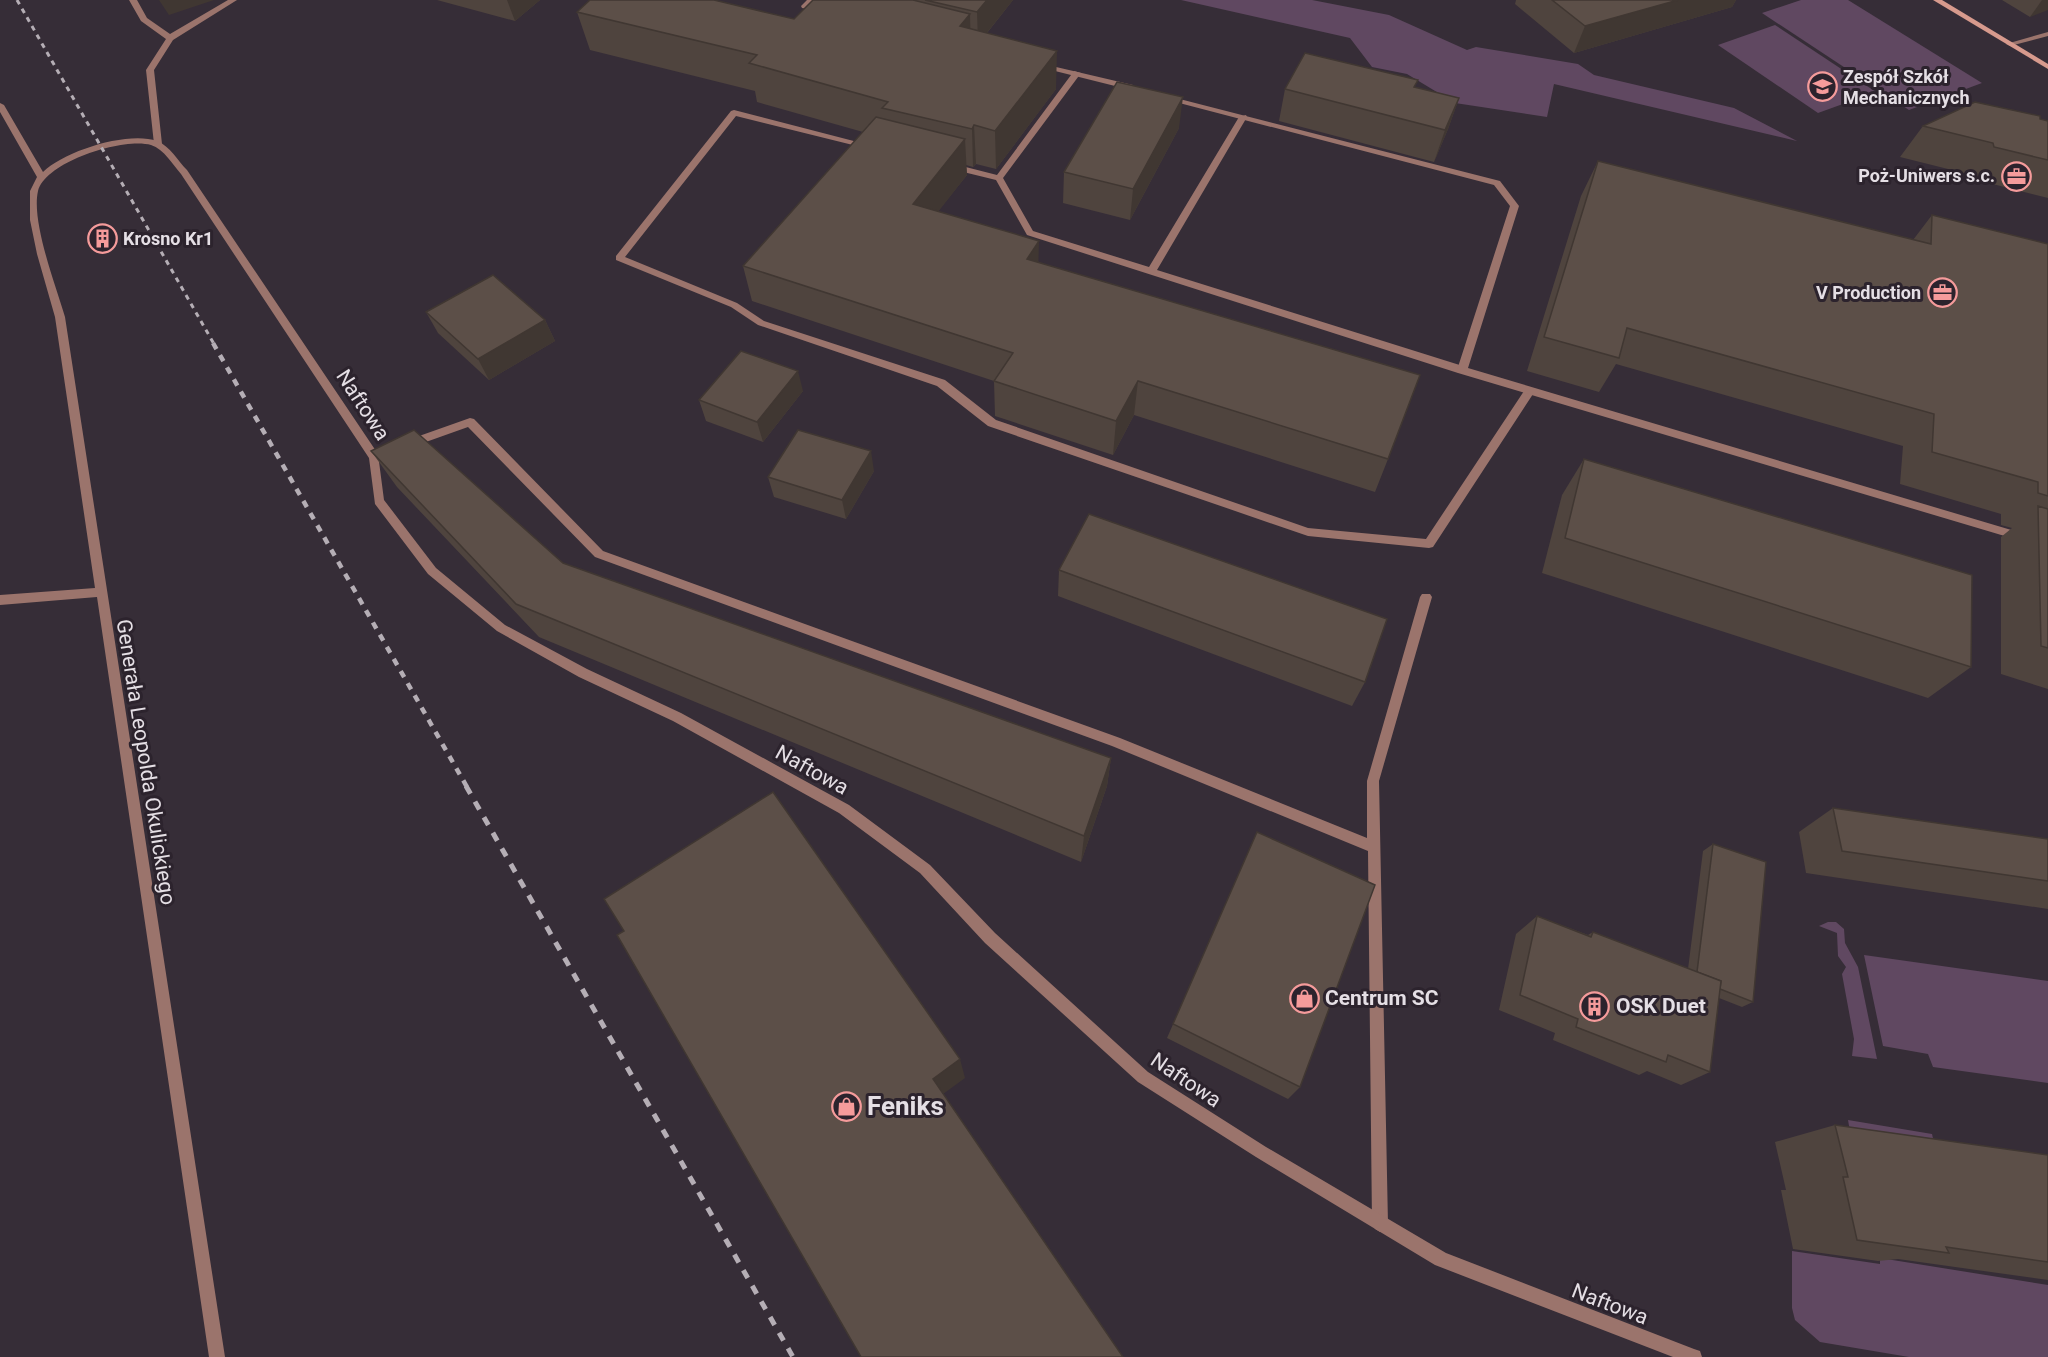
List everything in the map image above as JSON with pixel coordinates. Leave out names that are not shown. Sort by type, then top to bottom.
[{"type":"street","points":[[133,0],[144,20],[170,38]]},
{"type":"street","points":[[0,105],[40,177],[66,160],[100,147],[142,140],[158,144],[150,70],[170,38],[233,0]]},
{"type":"street","points":[[811,0],[805,6],[828,12]]},
{"type":"street","points":[[1937,0],[2048,67]]},
{"type":"street","points":[[2010,44],[2048,34]]},
{"type":"street","points":[[1031,62],[1143,91]]},
{"type":"street","points":[[999,177],[1077,73]]},
{"type":"street","points":[[1154,94],[1497,183],[1515,206],[1462,370]]},
{"type":"street","points":[[884,149],[734,112],[619,258],[734,305],[761,323],[941,383],[992,423],[1308,532],[1429,544],[1530,391]]},
{"type":"street","points":[[1151,272],[1243,117]]},
{"type":"street","name":"Naftowa","points":[[158,144],[184,172],[385,453],[379,501],[432,571],[501,628],[583,673],[677,717],[844,809],[925,869],[990,938],[1143,1077],[1380,1224],[1441,1259],[1694,1357]]},
{"type":"street","points":[[941,163],[999,177],[1030,233],[1530,391],[2048,544]]},
{"type":"street","name":"Generała Leopolda Okulickiego","points":[[40,177],[33,194],[33,216],[60,317],[217,1357]]},
{"type":"street","points":[[385,453],[470,422],[599,554],[1116,742],[1374,848]]},
{"type":"street","points":[[0,600],[100,592]]},
{"type":"street","points":[[1380,1224],[1373,782],[1426,597]]},
{"type":"shaded area","points":[[1181,0],[1312,0],[1389,15],[1467,50],[1476,47],[1578,64],[1594,75],[1734,108],[1797,141],[1554,84],[1547,117],[1455,103],[1407,74],[1372,67],[1350,38]]},
{"type":"shaded area","points":[[1801,0],[1848,0],[1982,83],[1909,110],[1762,13]]},
{"type":"shaded area","points":[[1775,25],[1876,92],[1818,113],[1718,45]]},
{"type":"shaded area","points":[[1828,922],[1836,922],[1844,929],[1845,943],[1858,967],[1877,1059],[1852,1056],[1854,1039],[1842,974],[1846,967],[1838,956],[1837,933],[1819,926]]},
{"type":"shaded area","points":[[1864,955],[2048,981],[2048,1083],[1933,1067],[1928,1054],[1883,1046]]},
{"type":"shaded area","points":[[1848,1120],[1932,1134],[1938,1160],[1853,1149]]},
{"type":"shaded area","points":[[1792,1251],[1880,1264],[1880,1258],[2048,1285],[2048,1357],[1909,1357],[1820,1342],[1795,1320],[1792,1308]]},
{"type":"building","points":[[590,0],[714,0],[794,19],[813,0],[913,0],[970,14],[960,26],[1057,51],[995,131],[974,125],[972,129],[882,108],[888,102],[749,63],[757,55],[577,12]]},
{"type":"building","points":[[925,0],[987,0],[977,12]]},
{"type":"building","points":[[1552,0],[1678,0],[1585,26]]},
{"type":"building","points":[[1305,53],[1418,80],[1414,87],[1459,98],[1445,130],[1285,89]]},
{"type":"building","points":[[1117,82],[1183,97],[1133,189],[1064,172]]},
{"type":"building","points":[[1975,102],[2040,116],[2040,119],[2048,121],[2048,160],[1994,147],[1993,143],[1923,126]]},
{"type":"building","points":[[876,117],[965,139],[913,204],[1039,241],[1027,259],[1420,375],[1388,459],[1138,381],[1116,421],[994,381],[1013,353],[743,266]]},
{"type":"building","points":[[1598,161],[1931,244],[1932,215],[2048,244],[2048,496],[2038,493],[2038,482],[1932,452],[1934,414],[1627,328],[1619,358],[1544,337]]},
{"type":"building","points":[[493,275],[545,320],[478,359],[426,312]]},
{"type":"building","points":[[741,351],[798,371],[757,422],[699,400]]},
{"type":"building","points":[[414,430],[563,563],[1111,758],[1084,836],[516,604],[371,451]]},
{"type":"building","points":[[798,430],[871,451],[842,500],[768,477]]},
{"type":"building","points":[[1584,459],[1972,575],[1971,667],[1565,538]]},
{"type":"building","points":[[2038,506],[2048,509],[2048,648],[2041,646]]},
{"type":"building","points":[[1089,514],[1387,619],[1365,682],[1059,570]]},
{"type":"building","points":[[773,792],[960,1059],[933,1079],[1123,1357],[861,1357],[617,935],[624,931],[604,899]]},
{"type":"building","points":[[1833,808],[2048,839],[2048,881],[1842,851]]},
{"type":"building","points":[[1257,832],[1375,885],[1300,1087],[1173,1024]]},
{"type":"building","points":[[1713,844],[1766,862],[1753,1002],[1720,989],[1721,981],[1697,972]]},
{"type":"building","name":"OSK Duet","points":[[1537,916],[1591,937],[1593,932],[1721,981],[1710,1072],[1668,1055],[1666,1062],[1576,1027],[1578,1019],[1520,995]]},
{"type":"building","points":[[1835,1125],[2048,1155],[2048,1262],[1946,1247],[1949,1253],[1857,1240],[1843,1177],[1848,1177]]},
{"type":"railway","points":[[17,0],[214,344]]},
{"type":"railway","points":[[213,343],[467,787]]},
{"type":"railway","points":[[466,786],[793,1357]]},
{"type":"place","name":"Zespół Szkół Mechanicznych","points":[[1822,87]]},
{"type":"place","name":"Poż-Uniwers s.c.","points":[[2016,176]]},
{"type":"place","name":"Krosno Kr1","points":[[102,239]]},
{"type":"place","name":"V Production","points":[[1942,293]]},
{"type":"place","name":"Centrum SC","points":[[1304,998]]},
{"type":"place","name":"OSK Duet","points":[[1595,1006]]},
{"type":"place","name":"Feniks","points":[[846,1106]]}]
